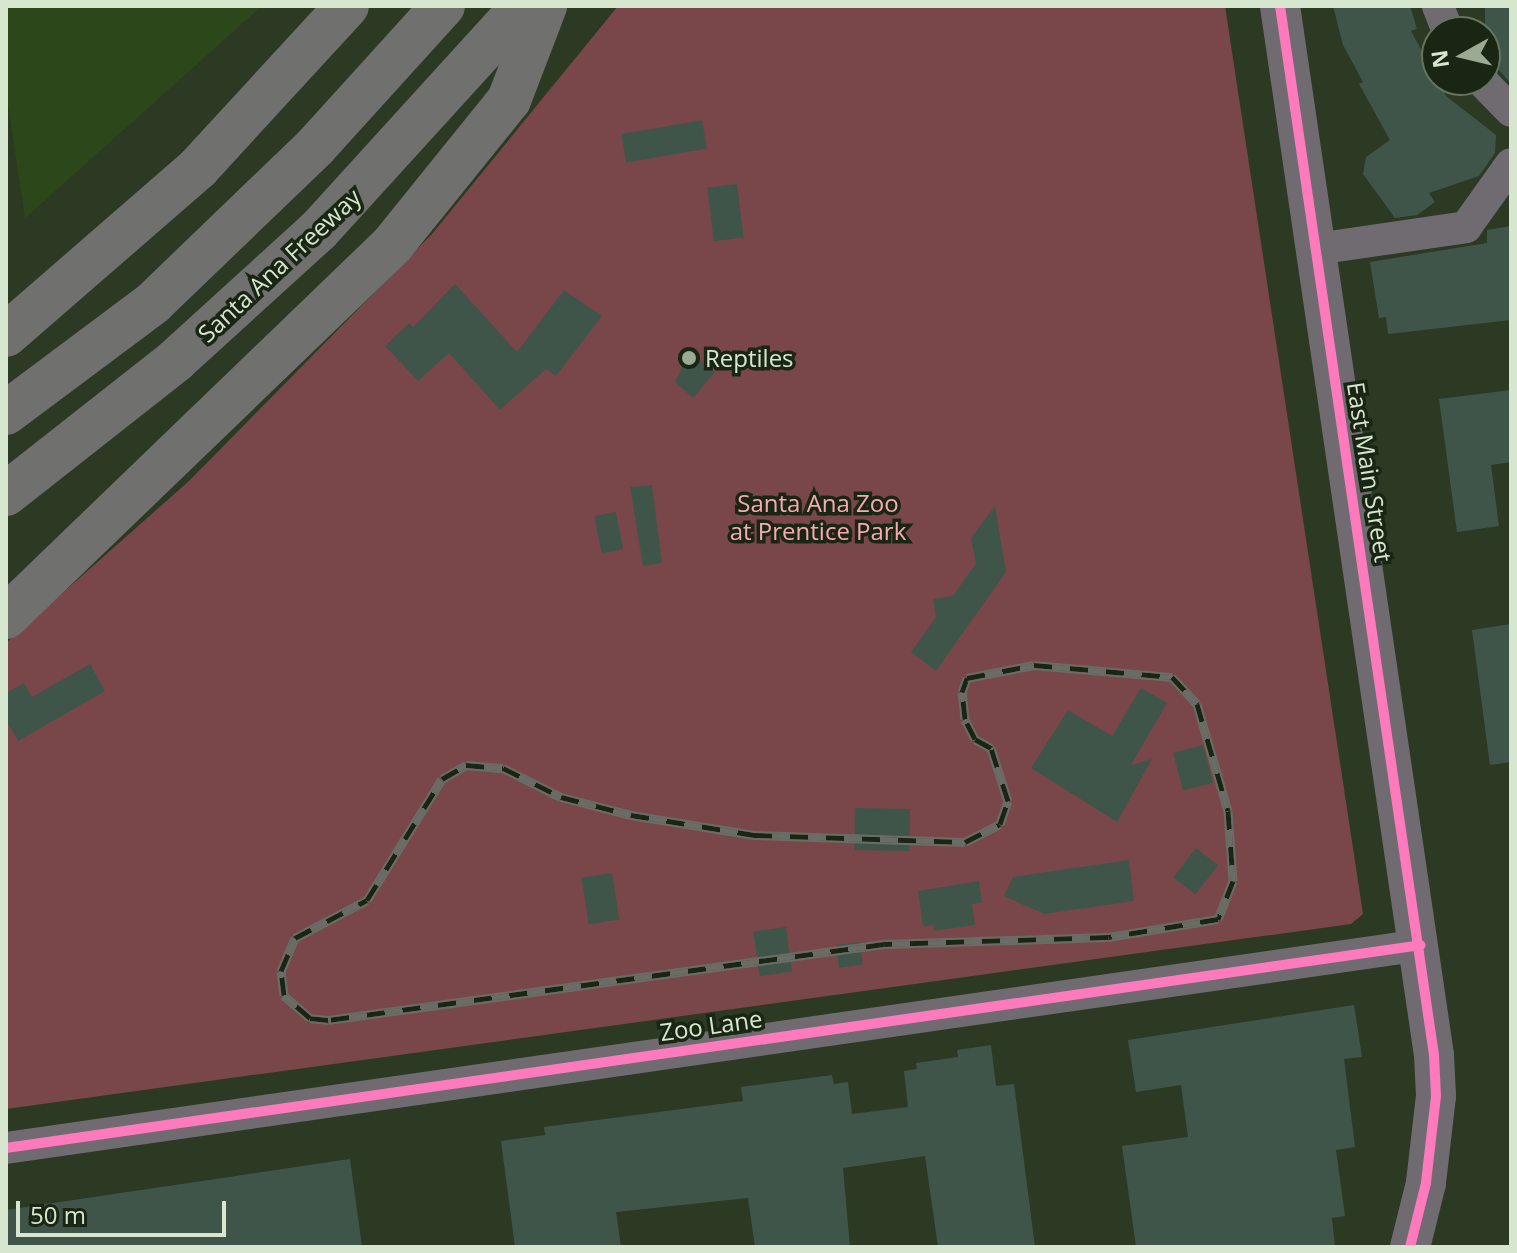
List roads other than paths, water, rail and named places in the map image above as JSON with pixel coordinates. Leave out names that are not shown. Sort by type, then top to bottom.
[{"type":"highway","points":[[6,335],[198,168],[347,6]]},
{"type":"highway","points":[[6,385],[148,274],[297,131],[405,6]]},
{"type":"highway","points":[[6,413],[153,303],[316,146],[443,6]]},
{"type":"highway","points":[[318,231],[343,161],[477,6]]},
{"type":"highway","name":"Santa Ana Freeway","points":[[6,494],[176,360],[318,231],[523,6]]},
{"type":"highway","points":[[6,617],[392,245],[509,100],[545,6]]},
{"type":"street","name":"East Main Street","points":[[1280,6],[1421,945],[1436,1096],[1426,1183]]},
{"type":"street","points":[[1496,96],[1511,111]]},
{"type":"street","points":[[1316,249],[1466,227],[1511,164]]},
{"type":"street","name":"Zoo Lane","points":[[6,1148],[1421,945]]},
{"type":"street","points":[[1410,1247],[1426,1183]]},
{"type":"street","points":[[1426,1183],[1432,1247]]},
{"type":"railway","points":[[1034,665],[1172,677],[1197,704],[1228,811],[1233,881],[1218,919],[1108,937],[884,944],[328,1020],[310,1018],[284,995],[281,971],[295,938],[367,900],[442,779],[466,765],[503,768],[561,797],[631,815],[754,835],[965,842],[1000,824],[1008,801],[991,748],[975,739],[965,719],[962,692],[967,678],[1034,665]]},
{"type":"place","name":"Reptiles","points":[[689,358]]},
{"type":"park label","name":"Santa Ana Zoo at Prentice Park","points":[[818,517]]}]
